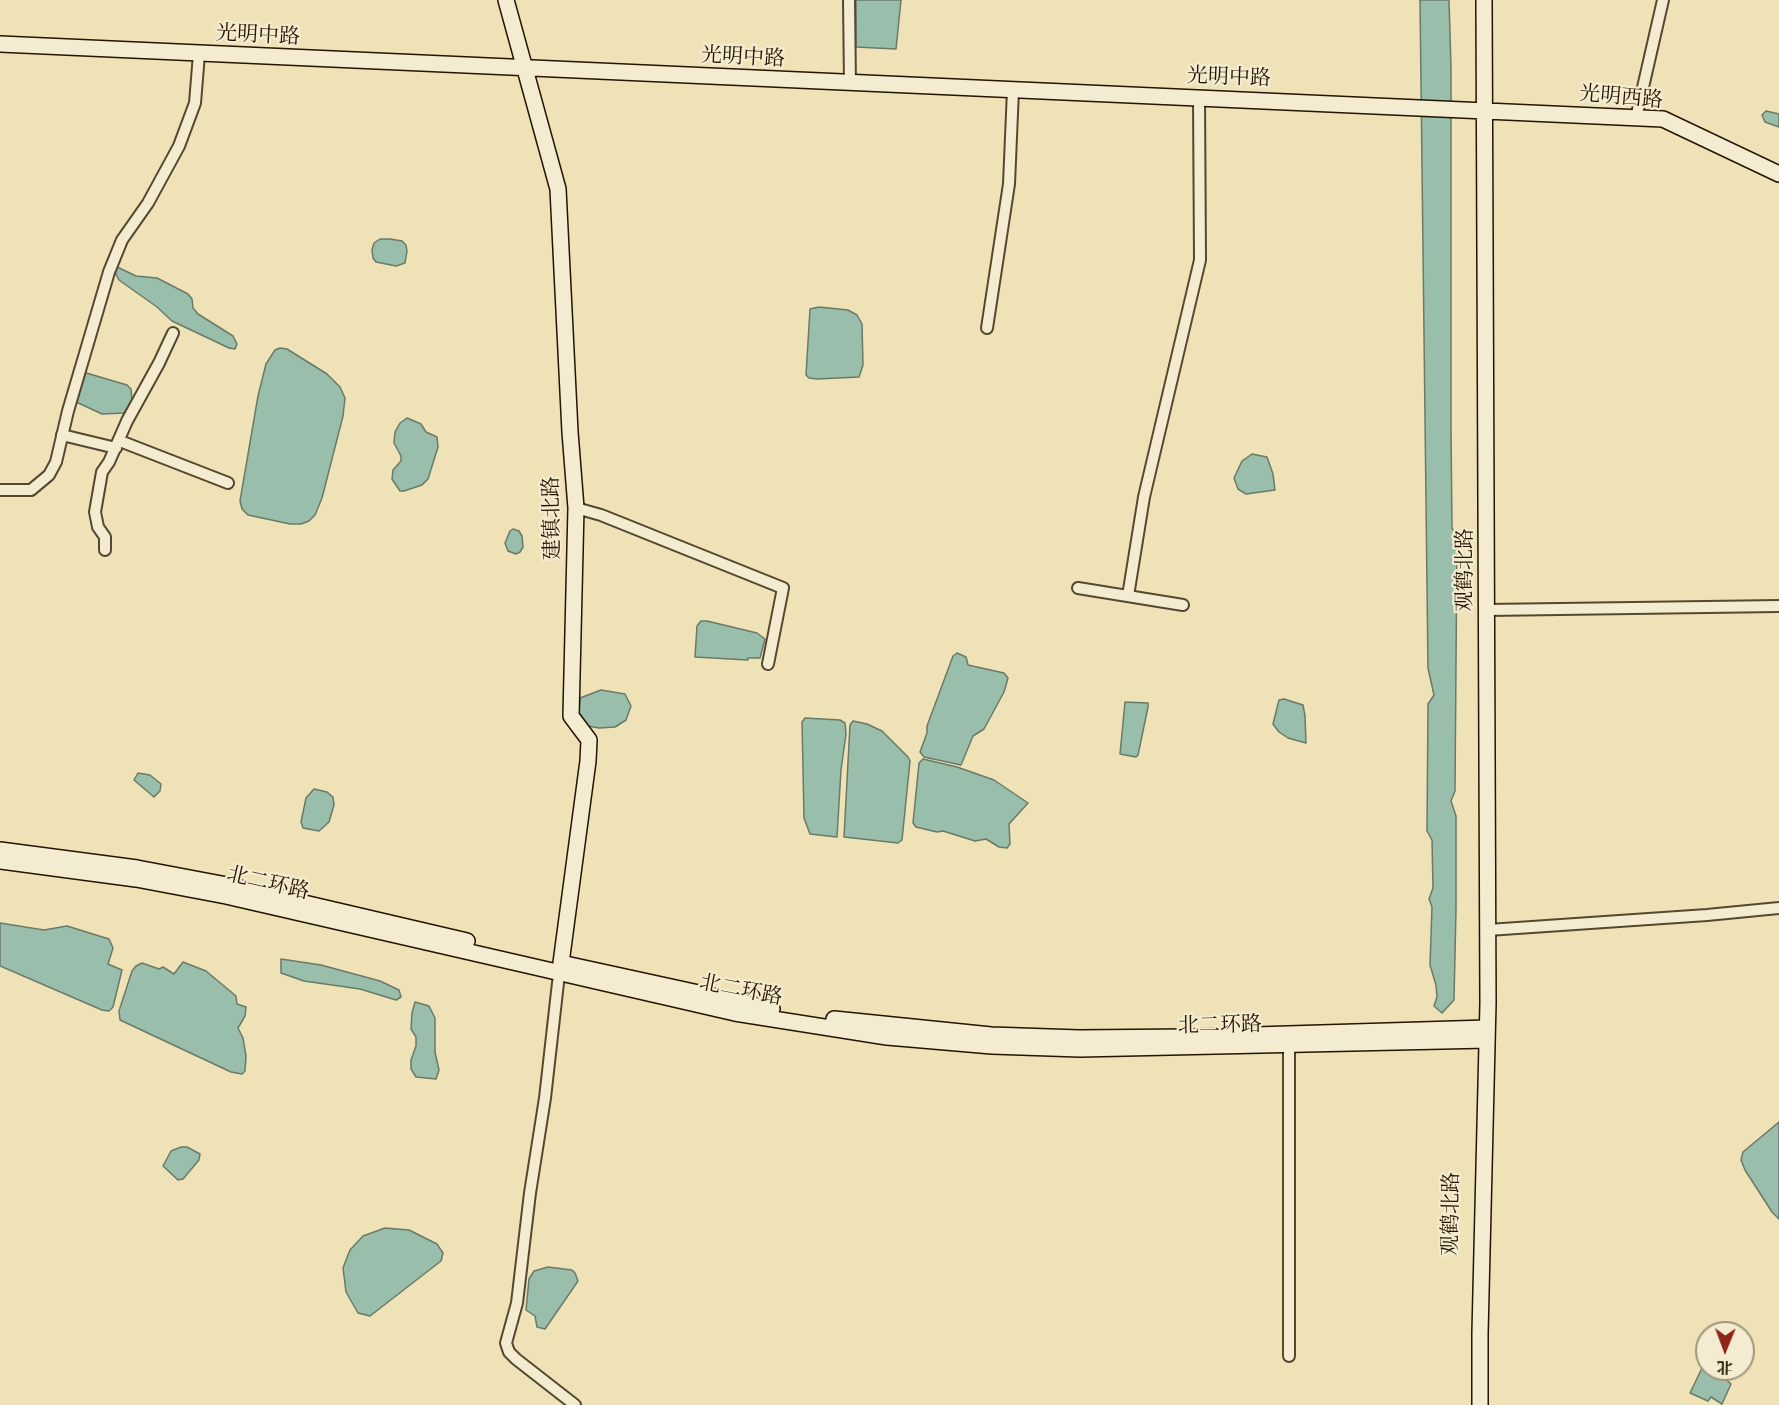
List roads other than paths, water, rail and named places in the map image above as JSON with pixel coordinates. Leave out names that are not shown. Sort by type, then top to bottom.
[{"type":"street","name":"建镇北路","points":[[506,0],[558,189],[576,508],[571,716],[588,740],[588,761],[560,968]]},
{"type":"street","points":[[849,0],[850,84]]},
{"type":"street","name":"观鹤北路","points":[[1471,1405],[1470,1331],[1488,930],[1484,0]]},
{"type":"street","points":[[1636,118],[1663,0]]},
{"type":"street","name":"光明中路","points":[[0,44],[1485,111]]},
{"type":"street","points":[[0,490],[31,490],[49,475],[56,462],[108,272],[122,240],[148,203],[179,146],[195,103],[199,54]]},
{"type":"street","points":[[987,328],[1009,184],[1013,90]]},
{"type":"street","points":[[1128,596],[1144,497],[1200,260],[1199,98]]},
{"type":"street","name":"光明西路","points":[[1485,111],[1663,119],[1779,174]]},
{"type":"street","points":[[105,550],[105,537],[98,527],[95,512],[102,472],[173,333]]},
{"type":"street","points":[[62,435],[118,444],[228,483]]},
{"type":"street","points":[[576,508],[601,514],[783,588],[768,664]]},
{"type":"street","points":[[1078,588],[1183,605]]},
{"type":"street","points":[[1487,610],[1779,606]]},
{"type":"street","name":"北二环路","points":[[0,850],[137,868],[227,885],[560,968]]},
{"type":"street","name":"北二环路","points":[[0,861],[136,879],[560,968],[808,1015],[887,1026],[991,1035],[1079,1038],[1289,1040],[1484,1036]]},
{"type":"street","points":[[1488,930],[1779,908]]},
{"type":"street","points":[[560,968],[517,1304],[506,1343],[509,1352],[516,1359],[575,1405]]},
{"type":"street","name":"观鹤北路","points":[[1480,1405],[1484,1036]]},
{"type":"street","points":[[1289,1040],[1289,1356]]}]
